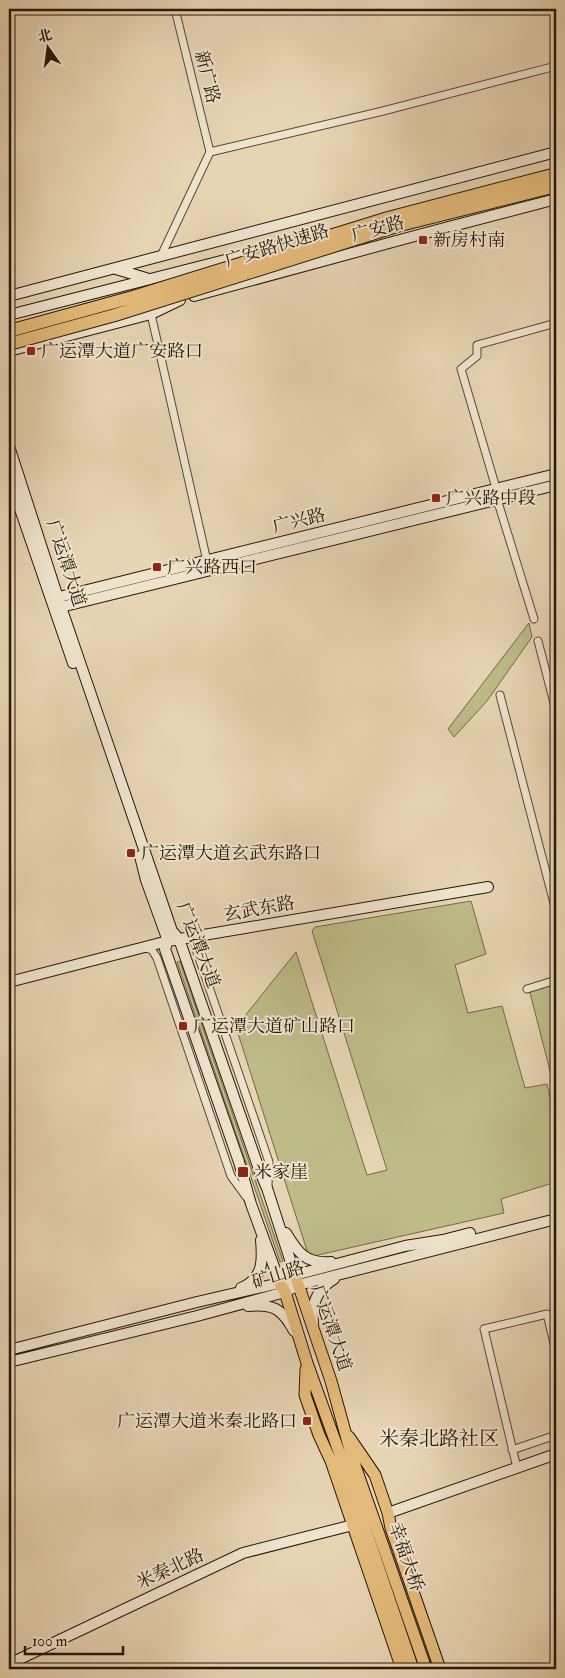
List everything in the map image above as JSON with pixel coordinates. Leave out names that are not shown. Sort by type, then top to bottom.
[{"type":"highway","name":"广安路快速路","points":[[9,331],[133,297],[388,218],[556,174]]},
{"type":"highway","name":"广安路快速路","points":[[9,344],[115,315],[400,225],[556,184]]},
{"type":"main road","name":"广安路","points":[[9,296],[556,152]]},
{"type":"main road","points":[[9,315],[225,260],[556,168]]},
{"type":"main road","points":[[9,327],[450,210],[556,184]]},
{"type":"main road","name":"广安路","points":[[9,351],[151,314],[174,302],[556,199]]},
{"type":"main road","points":[[450,210],[481,219]]},
{"type":"main road","points":[[116,269],[150,279]]},
{"type":"main road","name":"广运潭大道","points":[[9,446],[56,601],[168,942],[165,949],[239,1162],[251,1204],[283,1287],[307,1362],[347,1459]]},
{"type":"main road","name":"广兴路","points":[[56,601],[207,561],[556,474]]},
{"type":"main road","name":"广运潭大道","points":[[9,478],[56,601],[172,931],[179,940],[277,1217],[331,1380],[344,1430],[347,1459]]},
{"type":"main road","name":"广兴路","points":[[56,601],[556,485]]},
{"type":"main road","name":"玄武东路","points":[[9,982],[168,942],[488,887]]},
{"type":"main road","name":"矿山路","points":[[9,1362],[220,1310],[354,1259],[405,1246],[443,1240],[556,1212]]},
{"type":"main road","points":[[277,1217],[298,1251],[308,1260],[321,1262],[354,1259]]},
{"type":"main road","name":"矿山路","points":[[297,1280],[347,1272],[556,1219]]},
{"type":"main road","points":[[222,1296],[248,1285],[259,1272],[262,1259],[259,1226]]},
{"type":"main road","points":[[314,1332],[313,1308],[318,1293],[324,1285],[347,1272]]},
{"type":"main road","name":"矿山路","points":[[9,1350],[222,1296],[283,1287]]},
{"type":"main road","points":[[220,1310],[258,1305],[274,1307],[285,1316],[302,1345]]},
{"type":"main road","points":[[307,1362],[305,1395],[353,1525],[402,1669]]},
{"type":"main road","points":[[344,1430],[362,1453],[375,1475],[391,1528],[440,1669]]},
{"type":"main road","points":[[388,1513],[556,1454]]},
{"type":"main road","name":"幸福大桥","points":[[347,1459],[413,1669]]},
{"type":"main road","name":"幸福大桥","points":[[347,1459],[426,1669]]},
{"type":"main road","name":"米秦北路","points":[[9,1664],[243,1553],[353,1525]]},
{"type":"street","name":"新广路","points":[[175,9],[210,152]]},
{"type":"street","points":[[161,256],[210,152],[383,111],[556,66]]},
{"type":"street","points":[[151,314],[207,561]]},
{"type":"street","points":[[534,619],[497,500],[496,488],[461,369],[477,356],[477,345],[556,323]]},
{"type":"street","points":[[538,641],[556,710]]},
{"type":"street","points":[[500,695],[556,911]]},
{"type":"street","points":[[214,934],[200,939],[196,946],[269,1162],[267,1188]]},
{"type":"street","points":[[140,948],[152,950],[157,958],[231,1176],[251,1204]]},
{"type":"street","points":[[527,989],[556,980]]},
{"type":"street","points":[[216,1045],[218,1013]]},
{"type":"street","points":[[517,1468],[484,1330],[547,1314],[556,1352]]},
{"type":"street","points":[[512,1450],[556,1435]]},
{"type":"shaded area","points":[[529,623],[532,637],[487,701],[454,737],[448,729]]},
{"type":"shaded area","points":[[471,901],[486,954],[455,965],[468,1013],[502,1006],[525,1088],[547,1084],[556,1124],[556,1182],[501,1199],[504,1213],[309,1257],[236,1027],[296,952],[367,1175],[387,1170],[312,931],[315,927]]},
{"type":"shaded area","points":[[180,961],[283,1261],[280,1262],[177,962]]},
{"type":"shaded area","points":[[556,980],[556,1094],[529,989]]},
{"type":"place","name":"新房村南","points":[[423,240]]},
{"type":"place","name":"广运潭大道广安路口","points":[[31,351]]},
{"type":"place","name":"广兴路中段","points":[[436,498]]},
{"type":"place","name":"广兴路西口","points":[[157,567]]},
{"type":"place","name":"广运潭大道玄武东路口","points":[[131,853]]},
{"type":"place","name":"广运潭大道矿山路口","points":[[183,1026]]},
{"type":"place","name":"米家崖","points":[[243,1172]]},
{"type":"place","name":"广运潭大道米秦北路口","points":[[307,1421]]},
{"type":"district","name":"米秦北路社区","points":[[439,1438]]}]
